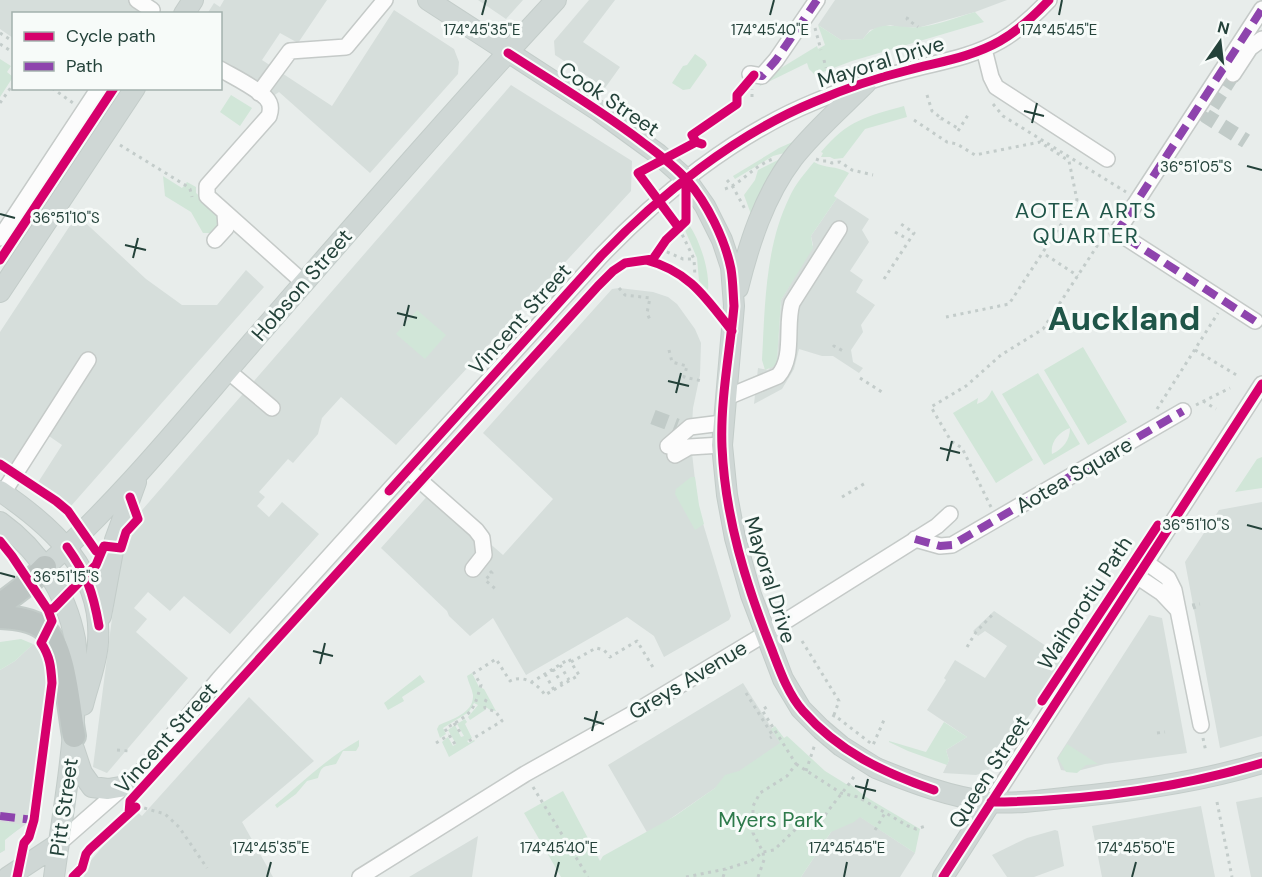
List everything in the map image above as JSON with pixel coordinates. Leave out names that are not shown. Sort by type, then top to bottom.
[{"type":"highway","points":[[0,605],[45,567]]},
{"type":"highway","points":[[0,617],[29,621],[44,629],[53,639],[60,656],[73,740]]},
{"type":"main road","name":"Cook Street","points":[[428,0],[627,130],[686,179]]},
{"type":"main road","name":"Hobson Street","points":[[45,567],[139,474],[304,283],[556,0]]},
{"type":"main road","points":[[734,306],[748,247],[766,205],[786,168],[799,151],[866,83]]},
{"type":"main road","points":[[0,292],[134,90]]},
{"type":"main road","name":"Mayoral Drive","points":[[686,179],[705,206],[722,240],[731,267],[734,306],[722,423],[722,445],[727,495],[735,538],[765,634],[801,710],[824,728],[841,746],[876,768],[943,793],[991,802],[1041,801],[1131,791],[1211,777],[1262,764]]},
{"type":"main road","points":[[99,626],[115,540],[139,474]]},
{"type":"main road","name":"Pitt Street","points":[[1,492],[38,518],[67,547],[85,572],[95,606],[99,626],[95,662],[73,740]]},
{"type":"main road","name":"Pitt Street","points":[[0,522],[30,549],[45,567],[63,599],[75,642],[77,663],[73,740],[54,877]]},
{"type":"main road","points":[[73,740],[82,773],[92,787],[108,789],[133,798]]},
{"type":"main road","name":"Queen Street","points":[[943,877],[991,802]]},
{"type":"main road","points":[[8,877],[58,844]]},
{"type":"street","points":[[137,0],[153,8]]},
{"type":"street","points":[[259,93],[290,51],[346,46],[385,0]]},
{"type":"street","points":[[749,79],[762,76],[776,60],[817,0]]},
{"type":"street","name":"Mayoral Drive","points":[[686,179],[721,154],[780,118],[823,98],[866,83],[984,49],[1020,28],[1048,0]]},
{"type":"street","points":[[1256,321],[1117,232],[1262,9]]},
{"type":"street","points":[[1233,74],[1254,41]]},
{"type":"street","points":[[984,49],[996,87],[1107,159]]},
{"type":"street","points":[[222,70],[259,93],[270,107],[268,116],[207,186],[207,196],[304,283]]},
{"type":"street","points":[[0,238],[6,216],[85,111],[98,90]]},
{"type":"street","name":"Vincent Street","points":[[58,844],[133,798],[146,767],[219,678],[601,256],[633,222],[686,179]]},
{"type":"street","points":[[215,240],[226,228],[225,213]]},
{"type":"street","points":[[725,398],[782,373],[787,351],[792,303],[838,229]]},
{"type":"street","points":[[1,492],[88,360]]},
{"type":"street","points":[[228,371],[272,408]]},
{"type":"street","name":"Queen Street","points":[[991,802],[1262,384]]},
{"type":"street","name":"Aotea Square","points":[[915,539],[940,546],[952,545],[1183,411]]},
{"type":"street","points":[[722,423],[684,427],[672,450],[722,445]]},
{"type":"street","points":[[408,470],[476,530],[482,538],[484,555],[476,566]]},
{"type":"street","name":"Greys Avenue","points":[[360,877],[525,774],[632,714],[765,634],[937,526],[950,513]]},
{"type":"street","points":[[1146,563],[1162,573],[1188,608],[1202,731]]},
{"type":"street","points":[[1138,577],[1188,608]]},
{"type":"path","points":[[908,17],[907,19],[918,27]]},
{"type":"path","points":[[818,39],[821,50]]},
{"type":"path","points":[[824,60],[826,68]]},
{"type":"path","points":[[0,103],[12,86]]},
{"type":"path","points":[[55,90],[85,111]]},
{"type":"path","points":[[927,95],[932,111],[958,130],[968,115]]},
{"type":"path","points":[[991,101],[1003,116],[1138,200]]},
{"type":"path","points":[[914,120],[947,142],[957,144],[975,155],[1040,142],[1069,161],[1077,200],[1010,304],[946,317]]},
{"type":"path","points":[[120,145],[185,185]]},
{"type":"path","points":[[725,189],[733,187],[760,164],[779,156]]},
{"type":"path","points":[[816,159],[828,160],[832,164],[840,162],[852,170],[873,175]]},
{"type":"path","points":[[727,180],[746,213]]},
{"type":"path","points":[[659,201],[694,259],[691,278],[699,290]]},
{"type":"path","points":[[884,279],[914,232],[901,224]]},
{"type":"path","points":[[676,231],[658,253],[683,259],[694,259]]},
{"type":"path","points":[[895,232],[904,237]]},
{"type":"path","points":[[1046,255],[1078,276]]},
{"type":"path","points":[[619,288],[625,295],[650,298],[646,313],[651,322]]},
{"type":"path","points":[[1150,430],[1153,414],[1226,302]]},
{"type":"path","points":[[833,347],[845,352]]},
{"type":"path","points":[[669,350],[672,362],[687,366],[684,377],[702,381]]},
{"type":"path","points":[[1195,350],[1238,376]]},
{"type":"path","points":[[860,378],[885,394]]},
{"type":"path","points":[[1183,411],[1230,388]]},
{"type":"path","points":[[1203,401],[1216,409]]},
{"type":"path","points":[[842,497],[867,482]]},
{"type":"path","points":[[476,566],[492,573],[485,580],[498,591]]},
{"type":"path","points":[[1188,608],[1200,605]]},
{"type":"path","points":[[967,647],[976,632],[995,612]]},
{"type":"path","points":[[571,662],[593,649],[604,650],[610,657],[637,640],[654,669]]},
{"type":"path","points":[[802,641],[839,702],[824,728],[806,771]]},
{"type":"path","points":[[454,744],[445,729],[471,712],[476,704],[481,685],[474,673],[496,659],[510,681],[518,678],[532,682],[545,695],[579,675],[569,659],[532,682]]},
{"type":"path","points":[[560,665],[569,680]]},
{"type":"path","points":[[553,669],[562,684]]},
{"type":"path","points":[[544,674],[554,690]]},
{"type":"path","points":[[746,693],[773,735],[770,738]]},
{"type":"path","points":[[469,741],[502,721],[496,712],[485,708],[484,701],[488,696]]},
{"type":"path","points":[[768,706],[762,710],[796,764],[841,793],[858,797],[916,829],[926,826]]},
{"type":"path","points":[[454,723],[462,735]]},
{"type":"path","points":[[1202,731],[1206,752]]},
{"type":"path","points":[[1156,733],[1165,732]]},
{"type":"path","points":[[436,743],[449,735]]},
{"type":"path","points":[[117,750],[129,751]]},
{"type":"path","points":[[758,877],[764,860],[763,852],[753,833],[753,806],[760,793],[787,776],[796,764]]},
{"type":"path","points":[[686,877],[726,869],[751,861],[763,852],[774,850],[800,825],[822,820],[848,787]]},
{"type":"path","points":[[538,796],[588,877]]},
{"type":"path","points":[[133,798],[165,814],[179,827],[207,868]]},
{"type":"path","points":[[1217,802],[1232,877]]},
{"type":"path","points":[[876,829],[885,813]]},
{"type":"path","points":[[723,877],[726,869]]},
{"type":"shaded area","points":[[0,0],[146,0],[138,12],[12,12],[12,37],[0,29]]},
{"type":"shaded area","points":[[224,0],[327,0],[298,43],[280,33],[262,60],[332,106],[394,10],[454,49],[459,62],[458,74],[370,173],[279,92],[270,98],[222,66],[222,12],[208,12],[214,3],[220,7]]},
{"type":"shaded area","points":[[478,0],[523,0],[506,19]]},
{"type":"shaded area","points":[[589,0],[615,0],[583,42],[620,67],[605,88],[555,55],[554,41]]},
{"type":"shaded area","points":[[835,0],[1007,0],[975,12],[921,27],[903,28],[890,25],[870,30],[863,39],[841,40],[818,25]]},
{"type":"shaded area","points":[[511,85],[632,161],[631,191],[396,445],[341,397],[322,418],[318,434],[293,463],[288,459],[259,492],[265,497],[257,506],[269,517],[282,502],[319,534],[230,634],[184,596],[170,611],[148,592],[134,608],[147,619],[136,632],[188,678],[107,773],[93,767],[123,532]]},
{"type":"shaded area","points":[[837,198],[869,219],[862,230],[869,242],[850,271],[863,280],[856,292],[875,305],[861,325],[863,332],[851,350],[853,362],[863,368],[859,373],[833,356],[822,356],[799,349],[794,369],[782,389],[754,404],[758,368],[768,370],[777,360],[781,300],[813,245],[811,236]]},
{"type":"shaded area","points":[[77,215],[146,279],[182,305],[217,305],[246,270],[264,287],[71,506],[37,484],[62,445],[46,434],[19,473],[0,460],[0,332]]},
{"type":"shaded area","points":[[612,289],[653,292],[668,297],[677,304],[695,329],[701,343],[700,375],[693,408],[691,444],[698,507],[731,616],[729,620],[664,657],[654,636],[627,617],[526,675],[493,618],[470,636],[381,548],[431,492],[503,555],[553,499],[483,433]]},
{"type":"shaded area","points":[[1262,502],[1262,736],[1220,748],[1185,562],[1219,510]]},
{"type":"shaded area","points":[[994,611],[1071,663],[1045,703],[1040,700],[1018,732],[1022,736],[1008,757],[1000,758],[986,772],[976,775],[943,773],[949,760],[946,750],[967,737],[927,710],[946,680],[944,678],[955,660],[985,678],[1007,646],[985,631],[978,636],[973,631]]},
{"type":"shaded area","points":[[1149,615],[1162,618],[1187,753],[1105,764],[1073,772],[1061,770],[1057,758]]},
{"type":"shaded area","points":[[33,644],[40,649],[46,662],[47,676],[29,822],[5,839],[5,850],[0,853],[0,670],[15,661]]},
{"type":"shaded area","points":[[743,683],[781,743],[648,834],[608,765]]},
{"type":"shaded area","points":[[249,697],[314,761],[242,822],[273,877],[84,877],[86,866],[104,845],[136,811],[142,816]]},
{"type":"shaded area","points":[[1262,797],[1262,877],[1251,877],[1236,802]]},
{"type":"shaded area","points":[[1201,806],[1215,877],[1102,877],[1092,826]]},
{"type":"shaded area","points":[[847,808],[915,853],[900,877],[801,877]]},
{"type":"shaded area","points":[[1058,831],[1064,866],[1034,877],[1007,877],[992,855],[1027,838]]},
{"type":"shaded area","points":[[478,836],[472,877],[409,877]]},
{"type":"green space","points":[[975,12],[984,22],[852,61],[815,75],[807,63],[758,87],[781,68],[817,46],[818,49],[825,45],[818,25],[841,40],[863,39],[869,32],[882,26],[927,26]]},
{"type":"green space","points":[[695,54],[707,65],[690,89],[683,90],[672,83],[683,66],[687,65]]},
{"type":"green space","points":[[0,59],[11,66],[7,72],[12,79],[0,97]]},
{"type":"green space","points":[[231,95],[252,108],[240,126],[220,112]]},
{"type":"green space","points":[[904,106],[907,117],[865,129],[843,158],[821,157],[823,153],[821,152],[849,126],[868,117]]},
{"type":"green space","points":[[797,140],[788,152],[773,156],[735,179],[733,176],[779,148]]},
{"type":"green space","points":[[782,158],[752,217],[744,195],[755,180],[758,170]]},
{"type":"green space","points":[[814,162],[849,173],[834,196],[837,198],[811,236],[813,248],[781,300],[777,360],[775,366],[765,370],[762,360],[771,256],[782,215],[792,191]]},
{"type":"green space","points":[[163,176],[182,188],[187,182],[196,187],[196,193],[225,218],[213,233],[203,233],[191,212],[165,196]]},
{"type":"green space","points":[[689,225],[703,256],[708,290],[699,281],[697,258],[684,228]]},
{"type":"green space","points":[[417,310],[446,335],[425,359],[396,334]]},
{"type":"green space","points":[[1083,347],[1127,422],[1088,445],[1044,370]]},
{"type":"green space","points":[[1038,373],[1080,444],[1044,465],[1002,394]],"holes":[[[1070,428],[1065,444],[1052,454],[1052,445],[1056,438]]]},
{"type":"green space","points":[[992,390],[1033,460],[996,483],[953,413],[978,398],[977,404],[982,402]]},
{"type":"green space","points":[[1262,457],[1262,488],[1235,492],[1257,459]]},
{"type":"green space","points":[[691,477],[695,477],[704,524],[695,530],[675,494],[676,489]]},
{"type":"green space","points":[[21,639],[33,644],[15,661],[0,670],[0,642]]},
{"type":"green space","points":[[472,673],[496,711],[486,707],[470,720],[468,717],[478,705],[474,703],[469,712],[443,728],[446,734],[440,738],[437,729],[439,725],[456,718],[470,706],[473,695],[467,676]]},
{"type":"green space","points":[[420,675],[425,682],[402,697],[404,701],[388,710],[384,703]]},
{"type":"green space","points":[[465,719],[472,738],[467,741],[469,743],[475,741],[449,757],[442,742],[448,737],[453,746],[456,744],[448,730],[455,725],[461,737],[464,736],[457,724]]},
{"type":"green space","points":[[944,722],[967,737],[946,750],[949,760],[947,765],[889,742],[926,752]]},
{"type":"green space","name":"Myers Park","points":[[775,726],[784,738],[787,736],[825,771],[846,784],[850,784],[866,797],[920,829],[915,853],[860,817],[831,832],[801,877],[561,877],[524,813],[563,791],[600,861],[603,856],[675,816],[715,788],[725,775],[739,771],[780,743],[771,729]]},
{"type":"green space","points":[[359,740],[356,751],[343,751],[336,764],[324,767],[318,778],[307,781],[296,794],[277,808],[275,805],[316,771],[337,754]]},
{"type":"green space","points":[[1067,744],[1098,764],[1086,765],[1077,773],[1066,772],[1058,758]]},
{"type":"green space","points":[[0,822],[19,824],[21,827],[5,840],[5,850],[0,853]]},
{"type":"tunnel","points":[[1233,74],[1206,116],[1246,141]]},
{"type":"tunnel","points":[[653,417],[677,426]]},
{"type":"marked path","points":[[750,74],[762,76],[776,60],[817,0]]},
{"type":"marked path","points":[[1255,321],[1117,232],[1262,9]]},
{"type":"marked path","points":[[915,539],[940,546],[952,545],[1183,411]]},
{"type":"marked path","points":[[0,816],[34,820]]},
{"type":"cycle path","points":[[389,491],[623,233],[700,168],[756,131],[825,97],[872,80],[989,47],[1020,27],[1049,0]]},
{"type":"cycle path","points":[[508,53],[609,118],[677,169],[708,210],[724,246],[731,269],[733,287],[734,306],[722,430],[727,499],[738,550],[778,666],[789,690],[803,711],[831,738],[880,768],[934,790]]},
{"type":"cycle path","points":[[696,142],[692,135],[737,104],[737,95],[754,75]]},
{"type":"cycle path","points":[[0,260],[113,90]]},
{"type":"cycle path","points":[[679,228],[638,173],[696,142],[702,144]]},
{"type":"cycle path","points":[[129,813],[130,801],[598,286],[625,263],[653,259],[666,240],[686,221],[686,179]]},
{"type":"cycle path","points":[[646,260],[674,271],[695,287],[732,331]]},
{"type":"cycle path","points":[[943,877],[1262,384]]},
{"type":"cycle path","points":[[0,464],[68,511],[96,551],[101,553],[104,546],[121,548],[126,532],[138,519],[130,497]]},
{"type":"cycle path","name":"Waihorotiu Path","points":[[1042,701],[1158,525]]},
{"type":"cycle path","points":[[0,541],[48,610]]},
{"type":"cycle path","points":[[67,547],[80,566],[88,584],[99,626]]},
{"type":"cycle path","points":[[17,877],[24,843],[29,837],[34,820],[52,683],[50,662],[41,643],[52,621],[48,610],[54,608],[96,565],[101,553]]},
{"type":"cycle path","points":[[991,802],[1060,799],[1128,792],[1196,780],[1262,763]]},
{"type":"cycle path","points":[[73,877],[82,868],[90,849],[136,807]]},
{"type":"district","name":"AOTEA ARTS QUARTER","points":[[1086,222]]},
{"type":"district","name":"Auckland","points":[[1124,318]]}]
